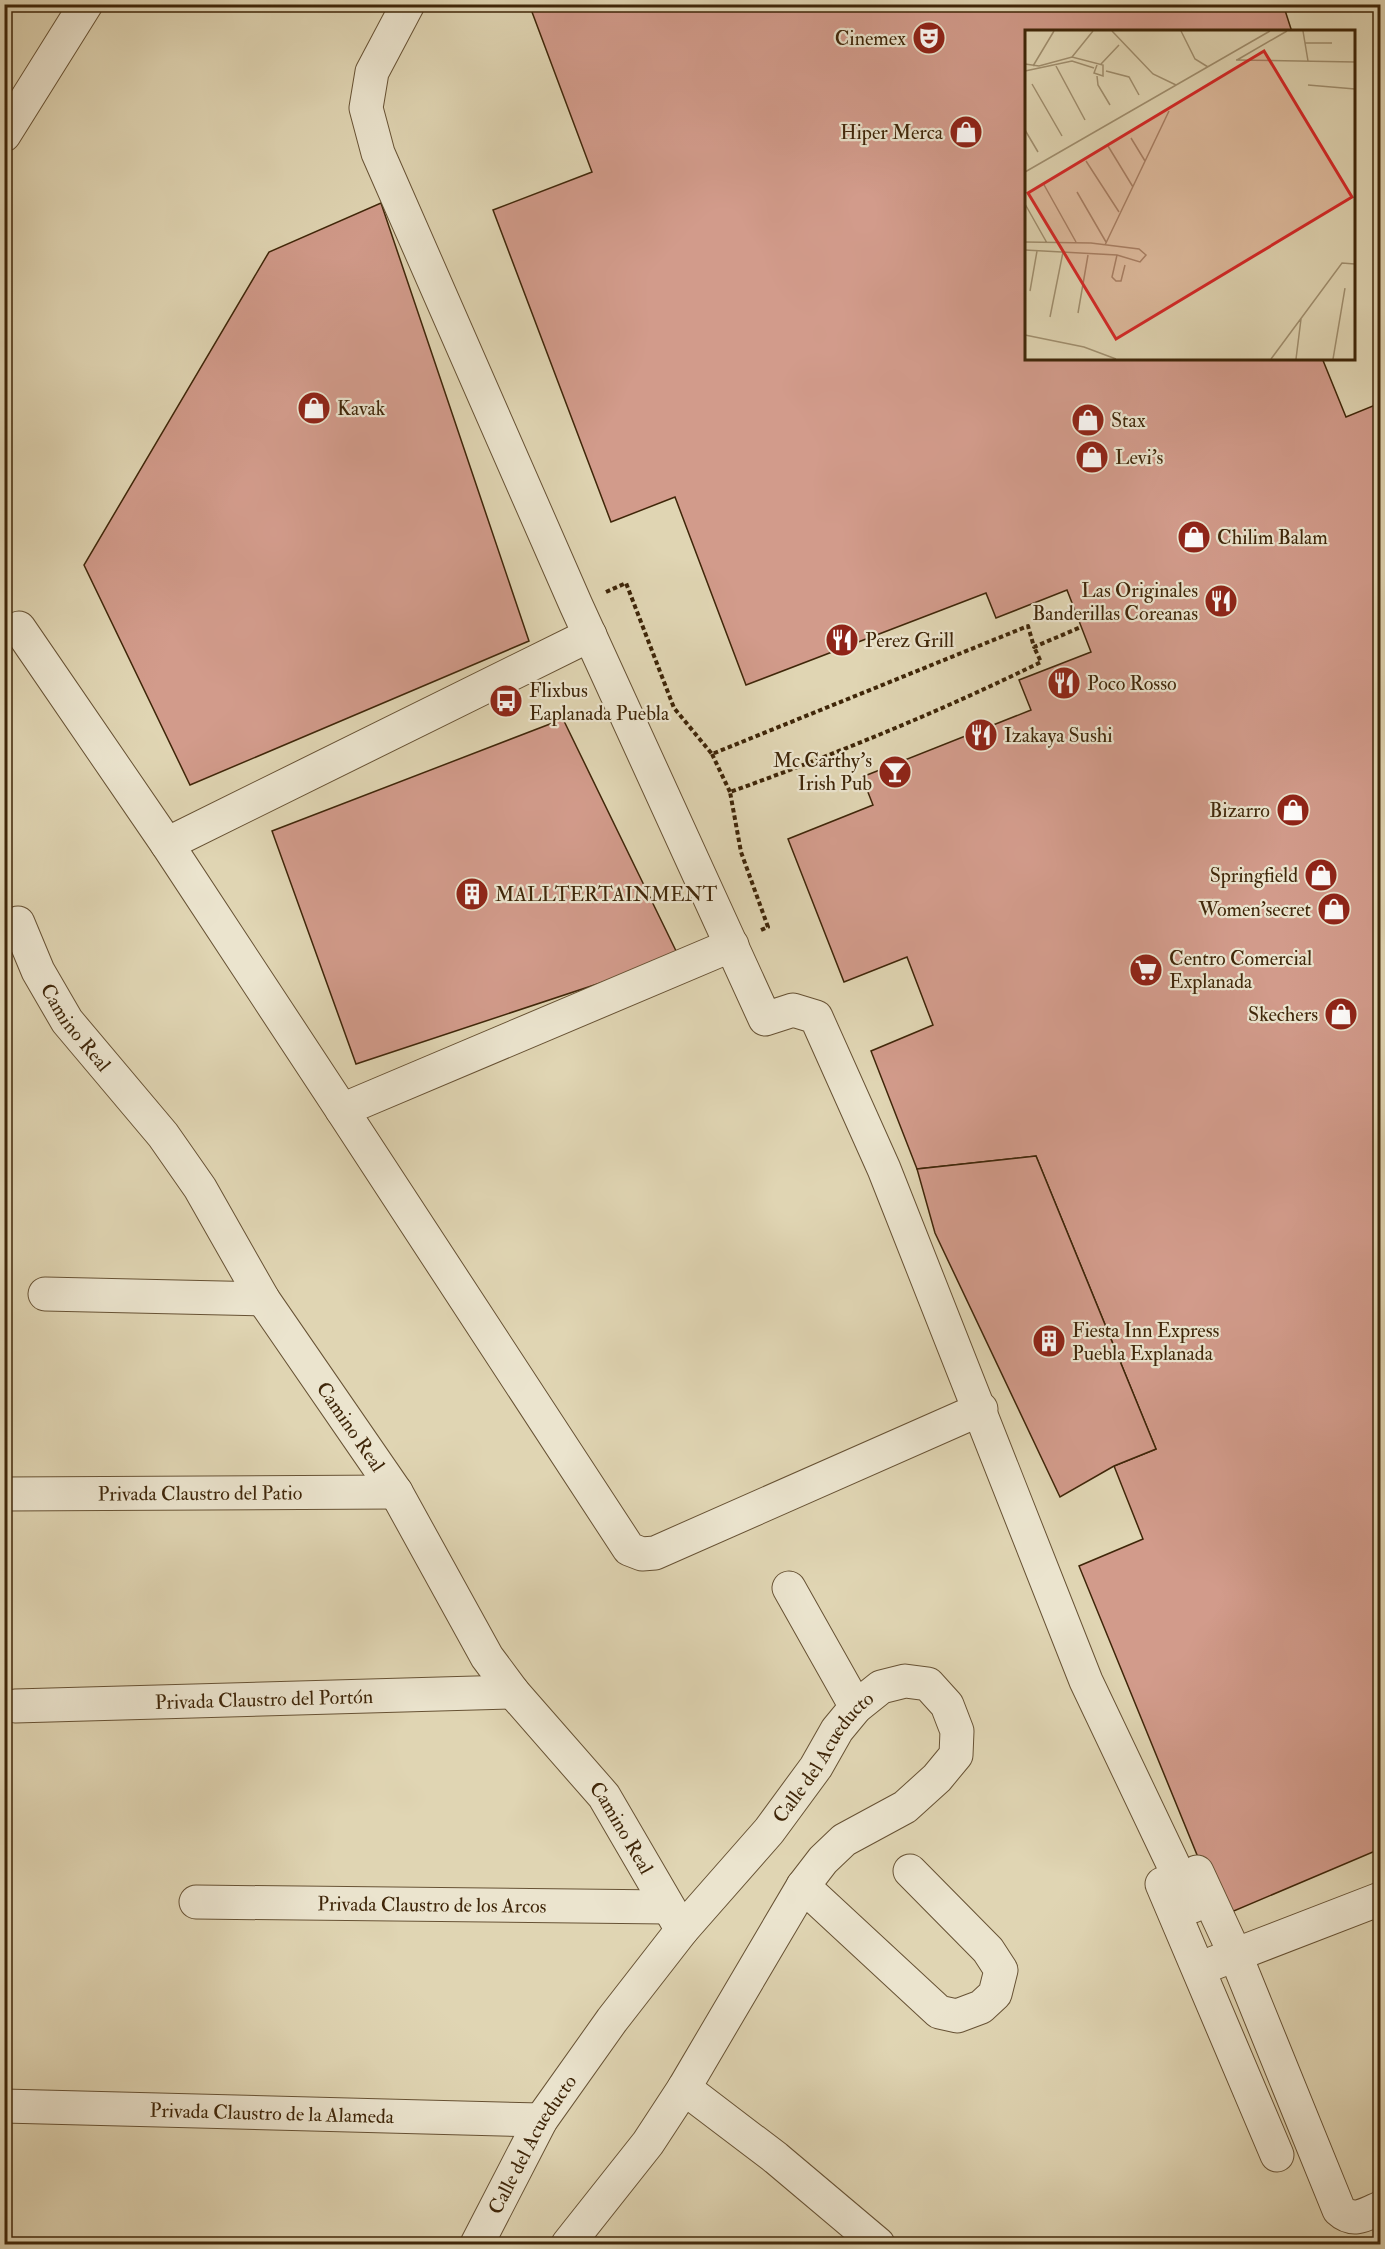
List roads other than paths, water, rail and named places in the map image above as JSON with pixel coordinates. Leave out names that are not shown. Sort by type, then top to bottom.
[{"type":"street","points":[[4,135],[86,4]]},
{"type":"street","points":[[408,4],[372,72],[366,108],[378,153],[576,605],[765,1019],[793,1010],[816,1017],[849,1085],[884,1168],[946,1330],[981,1409],[1086,1681],[1193,1906]]},
{"type":"street","points":[[19,628],[167,844],[629,1549],[642,1554],[656,1553],[981,1409]]},
{"type":"street","points":[[167,844],[590,635]]},
{"type":"street","name":"Camino Real","points":[[18,923],[38,971],[67,1021],[163,1135],[200,1188],[263,1299],[396,1492],[487,1657],[513,1692],[604,1796],[674,1919]]},
{"type":"street","points":[[342,1110],[732,945]]},
{"type":"street","points":[[45,1294],[263,1299]]},
{"type":"street","name":"Privada Claustro del Patio","points":[[5,1494],[396,1492]]},
{"type":"street","points":[[789,1588],[856,1707]]},
{"type":"street","name":"Calle del Acueducto","points":[[477,2244],[541,2120],[612,2020],[674,1919],[769,1831],[816,1767],[837,1730],[856,1707],[881,1687],[905,1681],[928,1684],[947,1705],[957,1731],[956,1755],[937,1778],[905,1807],[844,1840],[823,1860],[803,1886],[684,2088],[648,2144],[568,2244]]},
{"type":"street","points":[[1086,1681],[1113,1704],[1126,1724],[1235,1954],[1339,2210],[1355,2219],[1380,2208]]},
{"type":"street","points":[[1086,1681],[1090,1712],[1097,1736],[1199,1969],[1277,2156]]},
{"type":"street","name":"Privada Claustro del Portón","points":[[15,1706],[513,1692]]},
{"type":"street","points":[[803,1886],[939,2012],[957,2016],[981,2007],[995,1994],[1001,1970],[988,1950],[909,1871]]},
{"type":"street","points":[[1199,1969],[1380,1899]]},
{"type":"street","name":"Privada Claustro de los Arcos","points":[[196,1902],[674,1919]]},
{"type":"street","points":[[684,2088],[776,2158],[878,2244]]},
{"type":"street","name":"Privada Claustro de la Alameda","points":[[4,2106],[541,2120]]},
{"type":"place","name":"Cinemex","points":[[929,38]]},
{"type":"place","name":"Hiper Merca","points":[[966,132]]},
{"type":"place","name":"Kavak","points":[[314,408]]},
{"type":"place","name":"Stax","points":[[1088,420]]},
{"type":"place","name":"Levi's","points":[[1092,457]]},
{"type":"place","name":"Chilim Balam","points":[[1194,537]]},
{"type":"place","name":"Las Originales Banderillas Coreanas","points":[[1221,601]]},
{"type":"place","name":"Perez Grill","points":[[842,640]]},
{"type":"place","name":"Poco Rosso","points":[[1064,683]]},
{"type":"place","name":"Flixbus Eaplanada Puebla","points":[[506,701]]},
{"type":"place","name":"Izakaya Sushi","points":[[981,735]]},
{"type":"place","name":"Mc Carthy's Irish Pub","points":[[895,772]]},
{"type":"place","name":"Bizarro","points":[[1293,810]]},
{"type":"place","name":"Springfield","points":[[1321,875]]},
{"type":"place","name":"MALLTERTAINMENT","points":[[472,894]]},
{"type":"place","name":"Women'secret","points":[[1334,909]]},
{"type":"place","name":"Centro Comercial Explanada","points":[[1146,970]]},
{"type":"place","name":"Skechers","points":[[1341,1014]]},
{"type":"place","name":"Fiesta Inn Express Puebla Explanada","points":[[1049,1341]]}]
